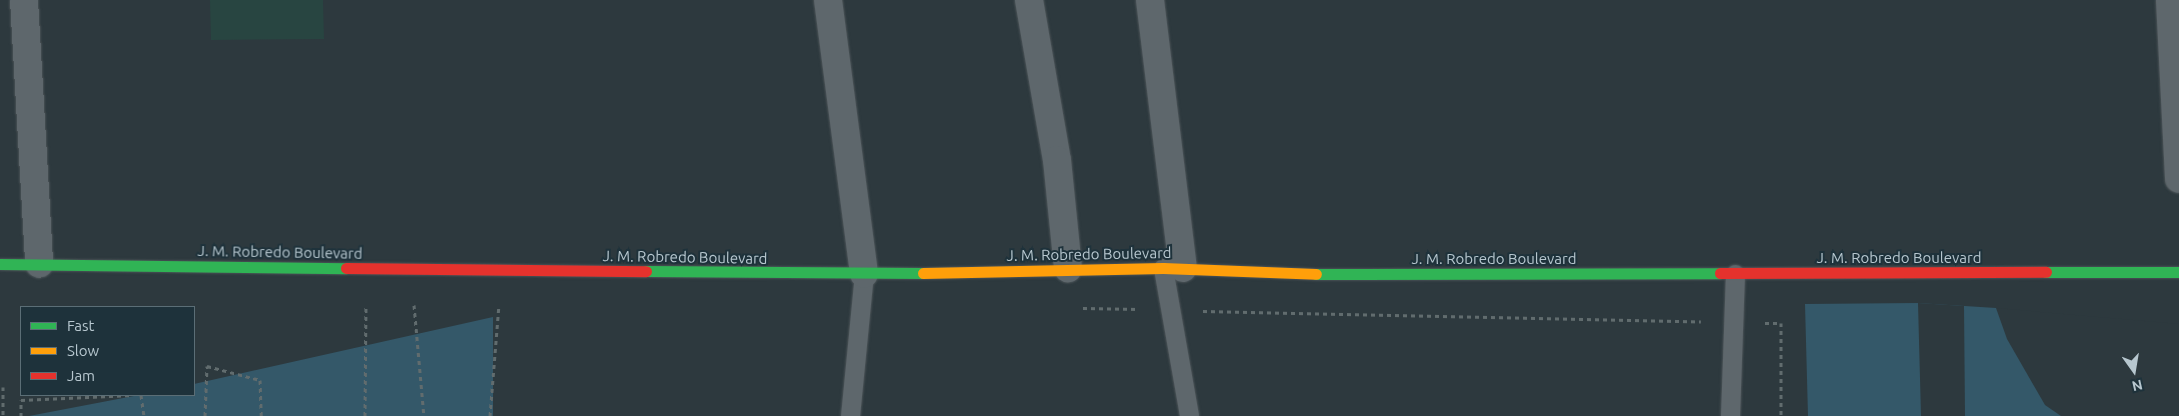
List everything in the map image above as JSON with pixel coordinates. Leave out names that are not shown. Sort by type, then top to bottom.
[{"type":"main road","name":"J. M. Robredo Boulevard","points":[[0,264],[864,274],[1068,268],[1173,268],[1308,274],[2179,272]]},
{"type":"street","points":[[24,0],[39,264]]},
{"type":"street","points":[[828,0],[864,274]]},
{"type":"street","points":[[1029,0],[1058,160],[1068,268]]},
{"type":"street","points":[[1150,0],[1173,268]]},
{"type":"street","points":[[2170,0],[2179,179]]},
{"type":"lane","points":[[1173,268],[1189,416]]},
{"type":"lane","points":[[850,416],[864,274]]},
{"type":"lane","points":[[1730,416],[1735,274]]},
{"type":"path","points":[[490,416],[500,296]]},
{"type":"path","points":[[365,416],[366,301],[376,301]]},
{"type":"path","points":[[404,302],[414,302],[424,416]]},
{"type":"path","points":[[1076,308],[1145,310]]},
{"type":"path","points":[[1195,311],[1711,322]]},
{"type":"path","points":[[1761,323],[1781,323],[1781,416]]},
{"type":"path","points":[[205,416],[207,366],[260,380],[261,416]]},
{"type":"path","points":[[3,387],[3,416]]},
{"type":"path","points":[[21,416],[20,400],[110,396]]},
{"type":"path","points":[[141,396],[144,416]]},
{"type":"green space","points":[[210,0],[323,0],[324,39],[211,40]]},
{"type":"water","points":[[1918,303],[1996,308],[2179,416],[1808,416],[1805,304]]},
{"type":"water","points":[[493,317],[493,416],[29,416],[134,396],[195,396],[195,384]]},
{"type":"pier","points":[[1918,303],[1964,306],[1965,416],[1921,416]]},
{"type":"pier","points":[[1996,308],[2179,324],[2179,416],[2061,416],[2045,405],[2007,339]]},
{"type":"traffic: fast","points":[[0,264],[346,268]]},
{"type":"traffic: fast","points":[[646,271],[923,273]]},
{"type":"traffic: fast","points":[[2046,272],[2179,272]]},
{"type":"traffic: fast","points":[[1316,274],[1720,273]]},
{"type":"traffic: slow","points":[[923,273],[1163,268],[1316,274]]},
{"type":"traffic: jam","points":[[346,268],[646,271]]},
{"type":"traffic: jam","points":[[1720,273],[2046,272]]}]
